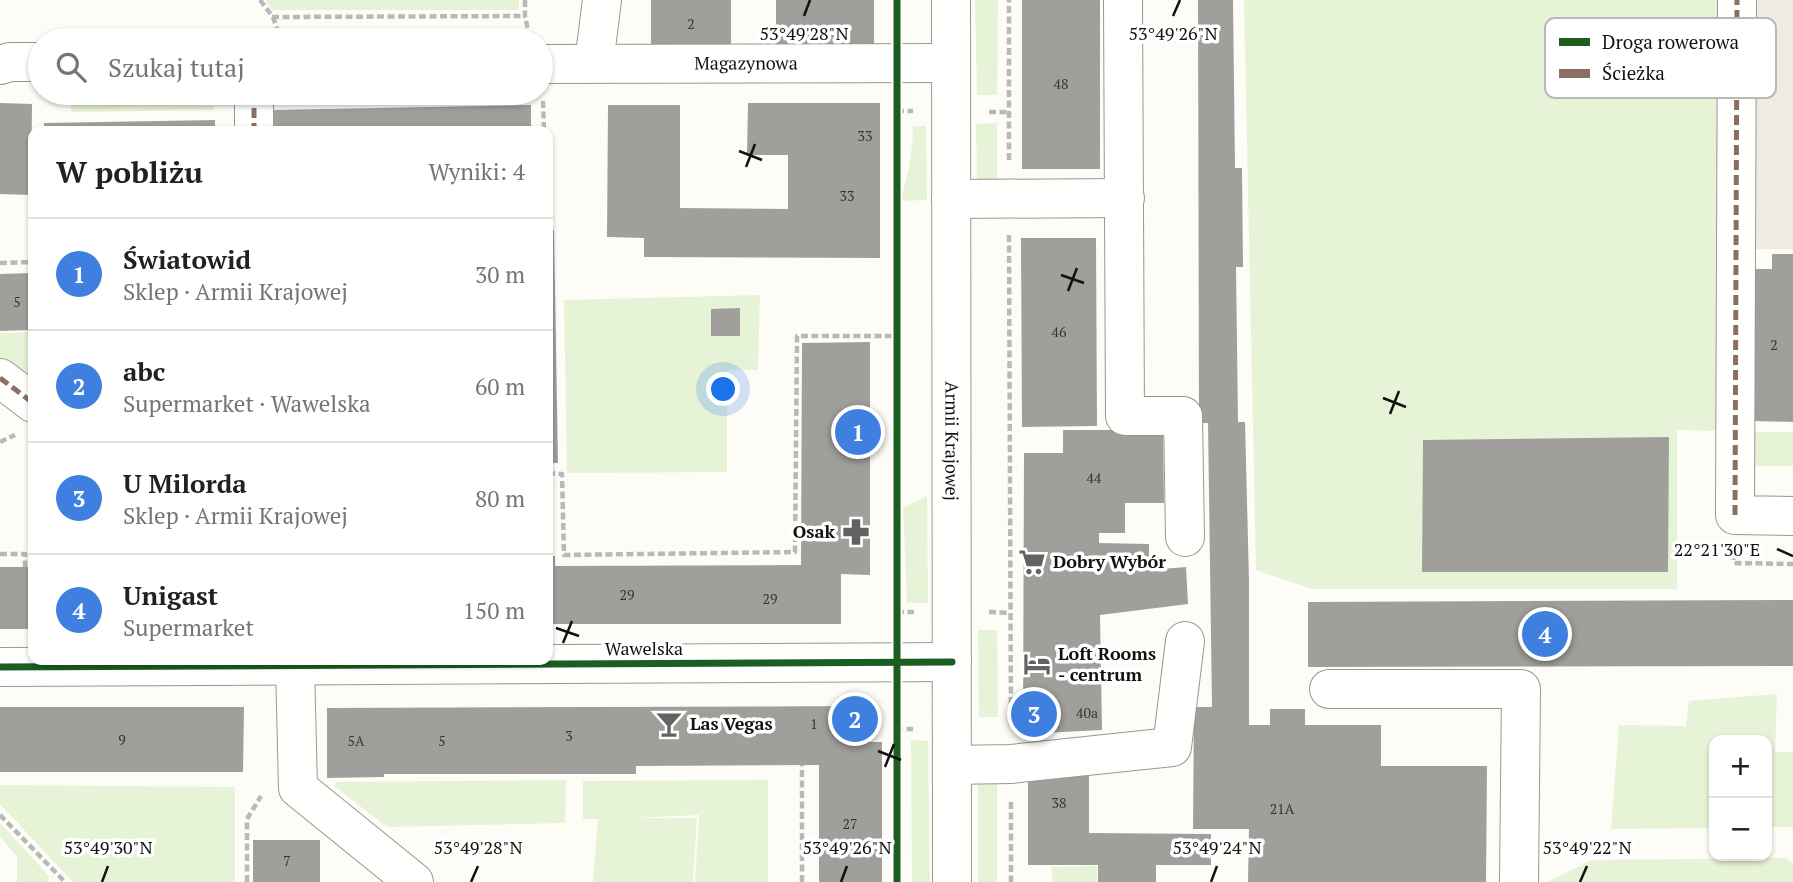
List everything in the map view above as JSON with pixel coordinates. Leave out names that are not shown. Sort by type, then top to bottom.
[{"type":"street","points":[[594,63],[602,0]]},
{"type":"street","name":"Armii Krajowej","points":[[951,0],[952,882]]},
{"type":"street","points":[[1123,0],[1125,416],[1183,416],[1185,537]]},
{"type":"street","points":[[1737,0],[1737,18]]},
{"type":"street","name":"Magazynowa","points":[[553,74],[594,63],[951,63]]},
{"type":"street","points":[[1737,98],[1735,515],[1793,516]]},
{"type":"street","points":[[254,105],[254,126]]},
{"type":"street","points":[[951,199],[1125,198]]},
{"type":"street","points":[[0,378],[28,399]]},
{"type":"street","points":[[952,765],[1011,764],[1172,747],[1185,641]]},
{"type":"street","name":"Wawelska","points":[[553,664],[952,662]]},
{"type":"street","name":"Wawelska","points":[[0,667],[459,665]]},
{"type":"street","points":[[295,666],[298,788],[414,882]]},
{"type":"street","points":[[1329,689],[1521,689],[1519,882]]},
{"type":"path","points":[[260,0],[276,28]]},
{"type":"path","points":[[525,0],[528,28]]},
{"type":"path","points":[[1009,0],[1011,882]]},
{"type":"path","points":[[272,17],[525,16]]},
{"type":"path","points":[[543,105],[544,126]]},
{"type":"path","points":[[0,262],[28,262]]},
{"type":"path","points":[[553,473],[562,474],[564,555],[795,552],[797,336],[896,336]]},
{"type":"path","points":[[0,554],[25,554],[25,567]]},
{"type":"path","points":[[802,882],[803,765]]},
{"type":"path","points":[[0,815],[65,882]]},
{"type":"path","points":[[54,871],[56,882]]},
{"type":"green space","points":[[265,0],[519,0],[519,10],[272,10]]},
{"type":"green space","points":[[975,0],[998,0],[997,95],[977,95]]},
{"type":"green space","points":[[1244,0],[1720,0],[1720,18],[1545,18],[1545,98],[1720,98],[1719,431],[1677,430],[1677,589],[1312,589],[1256,570]]},
{"type":"green space","points":[[71,105],[214,105],[214,110],[71,112]]},
{"type":"green space","points":[[997,123],[997,181],[977,181],[976,124]]},
{"type":"green space","points":[[913,126],[926,126],[927,200],[900,201],[909,164]]},
{"type":"green space","points":[[760,295],[758,370],[727,370],[727,472],[567,473],[564,300]]},
{"type":"green space","points":[[28,332],[28,382],[0,361],[0,333]]},
{"type":"green space","points":[[1750,432],[1793,432],[1793,466],[1750,466]]},
{"type":"green space","points":[[927,496],[928,603],[907,603],[903,508]]},
{"type":"green space","points":[[978,630],[997,630],[998,717],[979,717]]},
{"type":"green space","points":[[1777,694],[1775,752],[1793,752],[1793,827],[1772,827],[1772,735],[1709,735],[1709,828],[1611,829],[1619,725],[1686,726],[1689,701]]},
{"type":"green space","points":[[911,740],[928,741],[930,882],[912,882]]},
{"type":"green space","points":[[978,775],[997,775],[997,882],[978,882]]},
{"type":"green space","points":[[566,780],[565,823],[387,827],[334,786],[336,782]]},
{"type":"green space","points":[[768,780],[768,882],[695,882],[699,815],[632,818],[697,818],[693,882],[593,882],[598,819],[583,819],[583,781]]},
{"type":"green space","points":[[0,785],[235,787],[235,882],[73,882],[0,804]]},
{"type":"green space","points":[[0,823],[48,875],[49,882],[17,882],[17,856],[0,837]]},
{"type":"green space","points":[[1772,858],[1785,858],[1793,863],[1793,882],[1547,882],[1592,860],[1772,861]]},
{"type":"green space","points":[[1097,866],[1097,882],[1053,882],[1051,867]]},
{"type":"shaded area","points":[[1723,0],[1793,0],[1793,249],[1722,249],[1723,98],[1776,98],[1776,18],[1723,18]]},
{"type":"building","points":[[651,0],[731,0],[731,47],[651,48]]},
{"type":"building","points":[[776,0],[874,0],[874,48],[776,49]]},
{"type":"building","points":[[1022,0],[1100,0],[1100,169],[1022,169]]},
{"type":"building","points":[[1198,0],[1233,0],[1235,168],[1242,168],[1243,267],[1236,267],[1238,422],[1245,422],[1249,725],[1270,725],[1270,709],[1305,709],[1305,725],[1381,725],[1381,766],[1487,766],[1486,882],[1248,882],[1249,829],[1193,829],[1194,707],[1212,707],[1208,423],[1199,423]]},
{"type":"building","points":[[0,103],[32,105],[32,126],[28,126],[28,195],[0,194]]},
{"type":"building","points":[[748,103],[880,103],[880,258],[644,257],[644,238],[607,237],[608,105],[680,105],[680,208],[788,209],[788,155],[747,155]]},
{"type":"building","points":[[531,105],[531,126],[271,126],[271,110]]},
{"type":"building","points":[[215,120],[215,126],[44,126],[44,123]]},
{"type":"building","points":[[553,230],[554,230],[558,463],[553,463]]},
{"type":"building","points":[[1021,238],[1096,238],[1097,426],[1022,427]]},
{"type":"building","points":[[1772,254],[1793,254],[1793,422],[1754,421],[1755,269],[1772,269]]},
{"type":"building","points":[[28,273],[28,330],[0,331],[0,274]]},
{"type":"building","points":[[740,308],[740,336],[711,336],[711,309]]},
{"type":"building","points":[[870,342],[870,575],[841,574],[841,624],[553,624],[553,556],[555,566],[801,565],[802,343]]},
{"type":"building","points":[[1063,430],[1163,430],[1164,503],[1125,503],[1125,533],[1099,533],[1099,543],[1149,544],[1149,570],[1186,567],[1188,604],[1100,615],[1102,730],[1023,734],[1024,453],[1063,453]]},
{"type":"building","points":[[1669,437],[1668,572],[1422,572],[1423,440]]},
{"type":"building","points":[[0,567],[28,567],[28,629],[0,629]]},
{"type":"building","points":[[1793,600],[1793,666],[1308,667],[1308,602]]},
{"type":"building","points":[[866,706],[866,742],[882,742],[882,882],[819,882],[819,765],[636,766],[636,774],[384,774],[384,777],[327,778],[327,708]]},
{"type":"building","points":[[0,707],[244,707],[243,772],[0,772]]},
{"type":"building","points":[[1028,772],[1089,772],[1089,833],[1211,834],[1211,865],[1156,865],[1156,882],[1098,882],[1098,865],[1028,865]]},
{"type":"building","points":[[253,840],[320,840],[320,882],[253,882]]},
{"type":"marked path","points":[[1737,0],[1737,18]]},
{"type":"marked path","points":[[1735,515],[1737,98]]},
{"type":"marked path","points":[[254,105],[254,126]]},
{"type":"marked path","points":[[0,378],[28,399]]},
{"type":"cycle path","points":[[897,0],[897,882]]},
{"type":"cycle path","points":[[553,664],[952,662]]},
{"type":"cycle path","points":[[0,667],[381,665]]},
{"type":"place","name":"Światowid","points":[[858,432]]},
{"type":"place","name":"Osak","points":[[856,532]]},
{"type":"place","name":"Dobry Wybór","points":[[1032,562]]},
{"type":"place","name":"Unigast","points":[[1545,634]]},
{"type":"place","name":"Loft Rooms - centrum","points":[[1037,664]]},
{"type":"place","name":"U Milorda","points":[[1034,714]]},
{"type":"place","name":"abc","points":[[855,719]]},
{"type":"place","name":"Las Vegas","points":[[669,724]]}]
